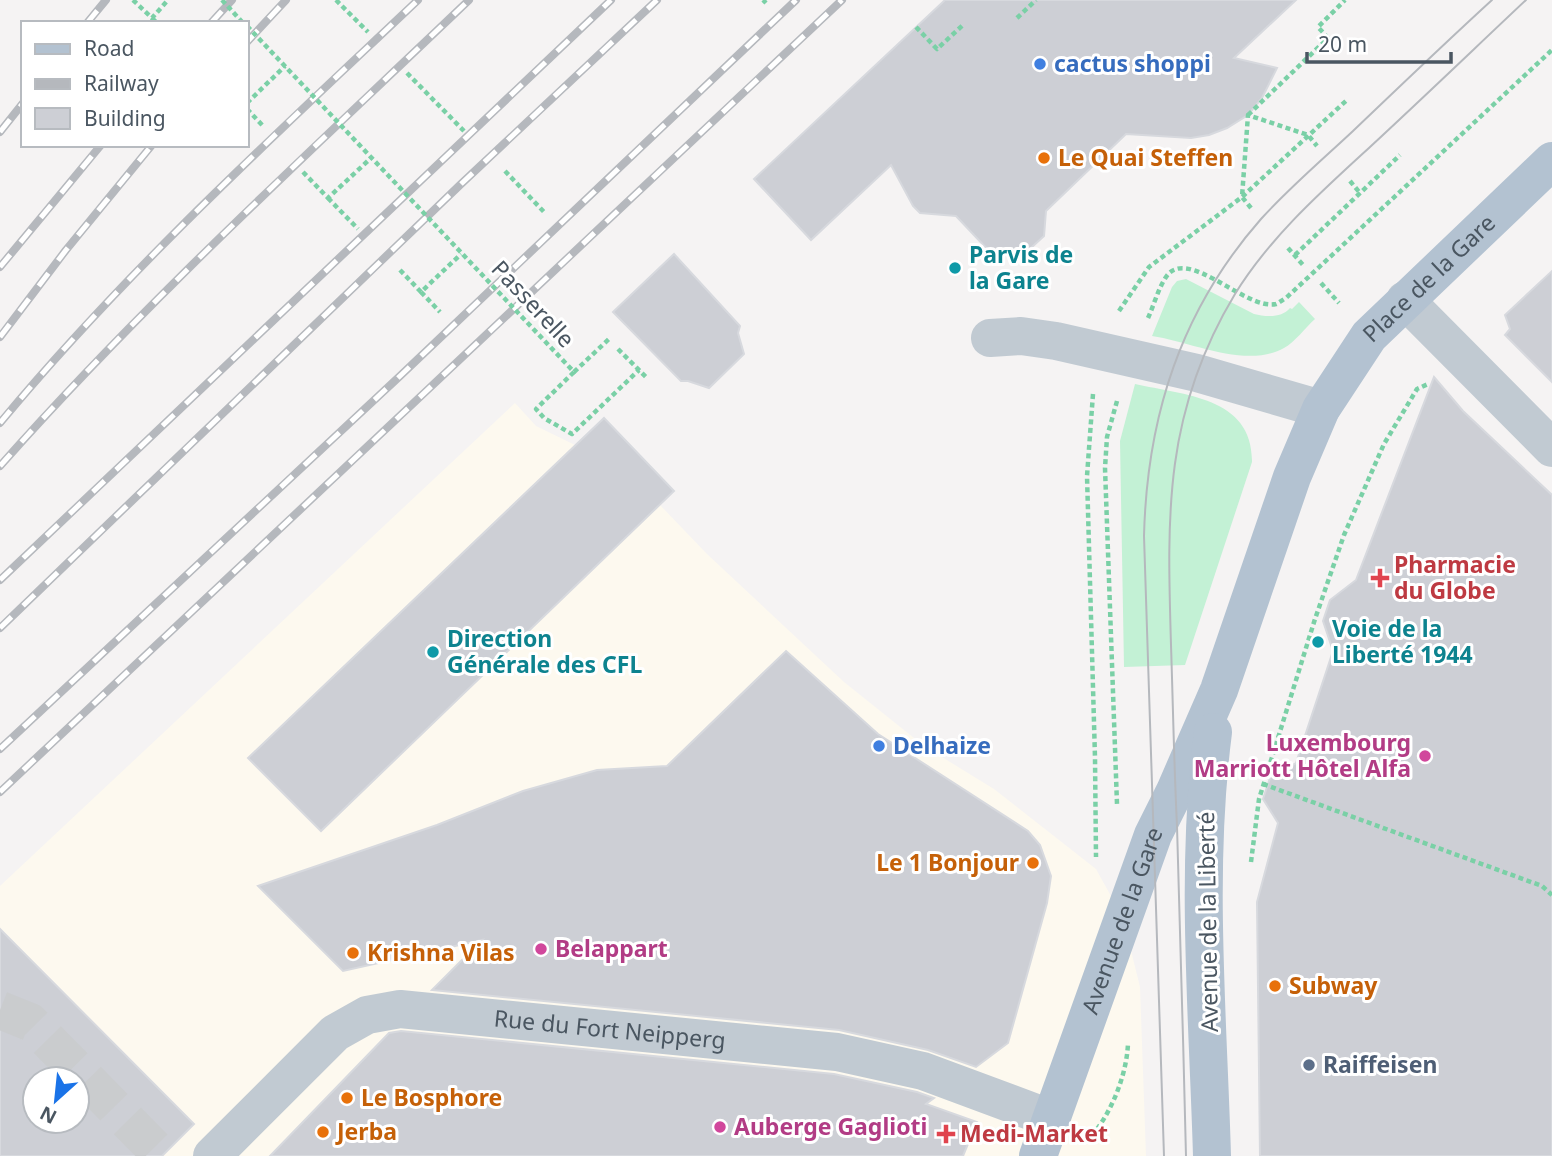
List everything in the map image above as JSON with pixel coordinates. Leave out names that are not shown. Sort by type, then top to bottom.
[{"type":"main road","name":"Place de la Gare","points":[[1219,690],[1292,477],[1321,409],[1369,336],[1552,161]]},
{"type":"main road","name":"Avenue de la Gare","points":[[1038,1156],[1153,835],[1219,690]]},
{"type":"main road","name":"Avenue de la Liberté","points":[[1212,1156],[1203,855],[1208,774],[1219,690]]},
{"type":"street","points":[[1405,300],[1552,448]]},
{"type":"street","points":[[990,338],[1033,337],[1197,373],[1321,409]]},
{"type":"street","name":"Rue du Fort Neipperg","points":[[212,1156],[335,1033],[367,1015],[400,1009],[837,1052],[923,1071],[1052,1118]]},
{"type":"path","points":[[133,0],[155,21]]},
{"type":"path","points":[[152,18],[168,0]]},
{"type":"path","name":"Passerelle","points":[[222,0],[242,21]]},
{"type":"path","points":[[336,0],[368,32]]},
{"type":"path","points":[[1017,18],[1035,0]]},
{"type":"path","points":[[1251,208],[1242,197],[1248,115],[1328,38],[1318,27],[1345,0]]},
{"type":"path","points":[[916,27],[937,49],[964,24]]},
{"type":"path","name":"Passerelle","points":[[248,27],[573,373],[609,339]]},
{"type":"path","points":[[1118,813],[1105,468],[1107,437],[1132,359],[1165,278],[1178,269],[1191,269],[1263,303],[1275,304],[1286,298],[1552,50]]},
{"type":"path","points":[[248,102],[285,66]]},
{"type":"path","points":[[407,73],[464,131]]},
{"type":"path","points":[[1117,318],[1149,267],[1242,197],[1348,99]]},
{"type":"path","points":[[248,110],[264,127]]},
{"type":"path","points":[[1248,115],[1308,135],[1317,146]]},
{"type":"path","points":[[1295,255],[1400,155]]},
{"type":"path","points":[[328,198],[371,158]]},
{"type":"path","points":[[505,171],[545,213]]},
{"type":"path","points":[[303,172],[358,229]]},
{"type":"path","points":[[1350,181],[1360,192]]},
{"type":"path","points":[[1288,248],[1304,266]]},
{"type":"path","name":"Passerelle","points":[[421,292],[461,254]]},
{"type":"path","points":[[400,270],[440,312]]},
{"type":"path","points":[[1321,283],[1340,305]]},
{"type":"path","points":[[618,349],[646,377]]},
{"type":"path","points":[[573,373],[536,409],[544,418],[572,433],[639,370]]},
{"type":"path","points":[[1251,866],[1263,784],[1344,535],[1384,444],[1417,389],[1438,379]]},
{"type":"path","points":[[1093,389],[1087,476],[1096,758],[1096,869]]},
{"type":"path","points":[[1263,784],[1542,886],[1552,895]]},
{"type":"path","points":[[1094,1135],[1121,1079],[1128,1034]]},
{"type":"shaded area","points":[[515,403],[536,426],[575,445],[604,418],[674,491],[660,505],[707,554],[844,682],[924,746],[994,789],[1096,869],[1123,918],[1140,987],[1146,1156],[0,1156],[0,953],[16,944],[0,929],[0,886]]},
{"type":"green space","points":[[1186,279],[1254,314],[1278,315],[1292,309],[1299,302],[1315,319],[1284,348],[1253,356],[1219,352],[1152,336],[1172,287],[1177,281]]},
{"type":"green space","points":[[1135,384],[1194,396],[1212,403],[1241,424],[1249,440],[1252,462],[1185,665],[1124,667],[1120,441]]},
{"type":"building","points":[[945,0],[1296,0],[1234,58],[1277,68],[1262,98],[1248,115],[1227,128],[1191,138],[1126,134],[1046,211],[1044,236],[1020,258],[990,252],[956,216],[920,213],[913,206],[891,165],[811,240],[754,179]]},
{"type":"building","points":[[674,254],[740,326],[738,333],[744,354],[709,388],[681,381],[613,312]]},
{"type":"building","points":[[1552,271],[1552,382],[1505,335],[1510,329],[1505,315]]},
{"type":"building","points":[[1434,377],[1463,411],[1552,495],[1552,1156],[1260,1156],[1257,902],[1278,823],[1263,799],[1270,778],[1296,763],[1333,651],[1323,621],[1330,600],[1356,580]]},
{"type":"building","name":"Direction Générale des CFL","points":[[604,418],[674,491],[321,831],[248,758]]},
{"type":"building","points":[[786,651],[878,734],[1028,831],[1040,845],[1051,876],[1047,903],[1008,1043],[976,1067],[928,1050],[839,1030],[432,990],[482,940],[343,971],[258,886],[437,825],[523,791],[597,770],[667,766]]},
{"type":"building","points":[[0,929],[194,1124],[162,1156],[0,1156]]},
{"type":"building","points":[[401,1031],[834,1074],[917,1092],[934,1098],[926,1104],[977,1122],[963,1156],[270,1156],[389,1033]]},
{"type":"tunnel","points":[[0,1010],[30,1022],[162,1156]]},
{"type":"tram line","points":[[1164,1156],[1144,536],[1152,449],[1161,407],[1174,367],[1209,290],[1261,219],[1492,0]]},
{"type":"tram line","points":[[1186,1156],[1169,551],[1175,464],[1182,422],[1194,380],[1235,294],[1280,234],[1526,0]]},
{"type":"railway","points":[[89,21],[106,0]]},
{"type":"railway","points":[[213,21],[232,0]]},
{"type":"railway","points":[[248,41],[286,0]]},
{"type":"railway","points":[[0,423],[150,258],[256,153],[418,0]]},
{"type":"railway","points":[[0,466],[171,286],[469,0]]},
{"type":"railway","points":[[0,580],[611,0]]},
{"type":"railway","points":[[0,628],[461,184],[657,0]]},
{"type":"railway","points":[[0,749],[400,376],[796,0]]},
{"type":"railway","points":[[0,792],[842,0]]},
{"type":"railway","points":[[0,132],[21,106]]},
{"type":"railway","points":[[0,267],[99,147]]},
{"type":"railway","points":[[0,337],[66,250],[150,147]]},
{"type":"place","name":"cactus shoppi","points":[[1040,64]]},
{"type":"place","name":"Le Quai Steffen","points":[[1044,158]]},
{"type":"place","name":"Parvis de la Gare","points":[[955,268]]},
{"type":"place","name":"Pharmacie du Globe","points":[[1380,578]]},
{"type":"place","name":"Voie de la Liberté 1944","points":[[1318,642]]},
{"type":"place","name":"Direction Générale des CFL","points":[[433,652]]},
{"type":"place","name":"Delhaize","points":[[879,746]]},
{"type":"place","name":"Luxembourg Marriott Hôtel Alfa","points":[[1425,756]]},
{"type":"place","name":"Le 1 Bonjour","points":[[1033,863]]},
{"type":"place","name":"Belappart","points":[[541,949]]},
{"type":"place","name":"Krishna Vilas","points":[[353,953]]},
{"type":"place","name":"Subway","points":[[1275,986]]},
{"type":"place","name":"Raiffeisen","points":[[1309,1065]]},
{"type":"place","name":"Le Bosphore","points":[[347,1098]]},
{"type":"place","name":"Auberge Gaglioti","points":[[720,1127]]},
{"type":"place","name":"Jerba","points":[[323,1132]]},
{"type":"place","name":"Medi-Market","points":[[946,1134]]}]
